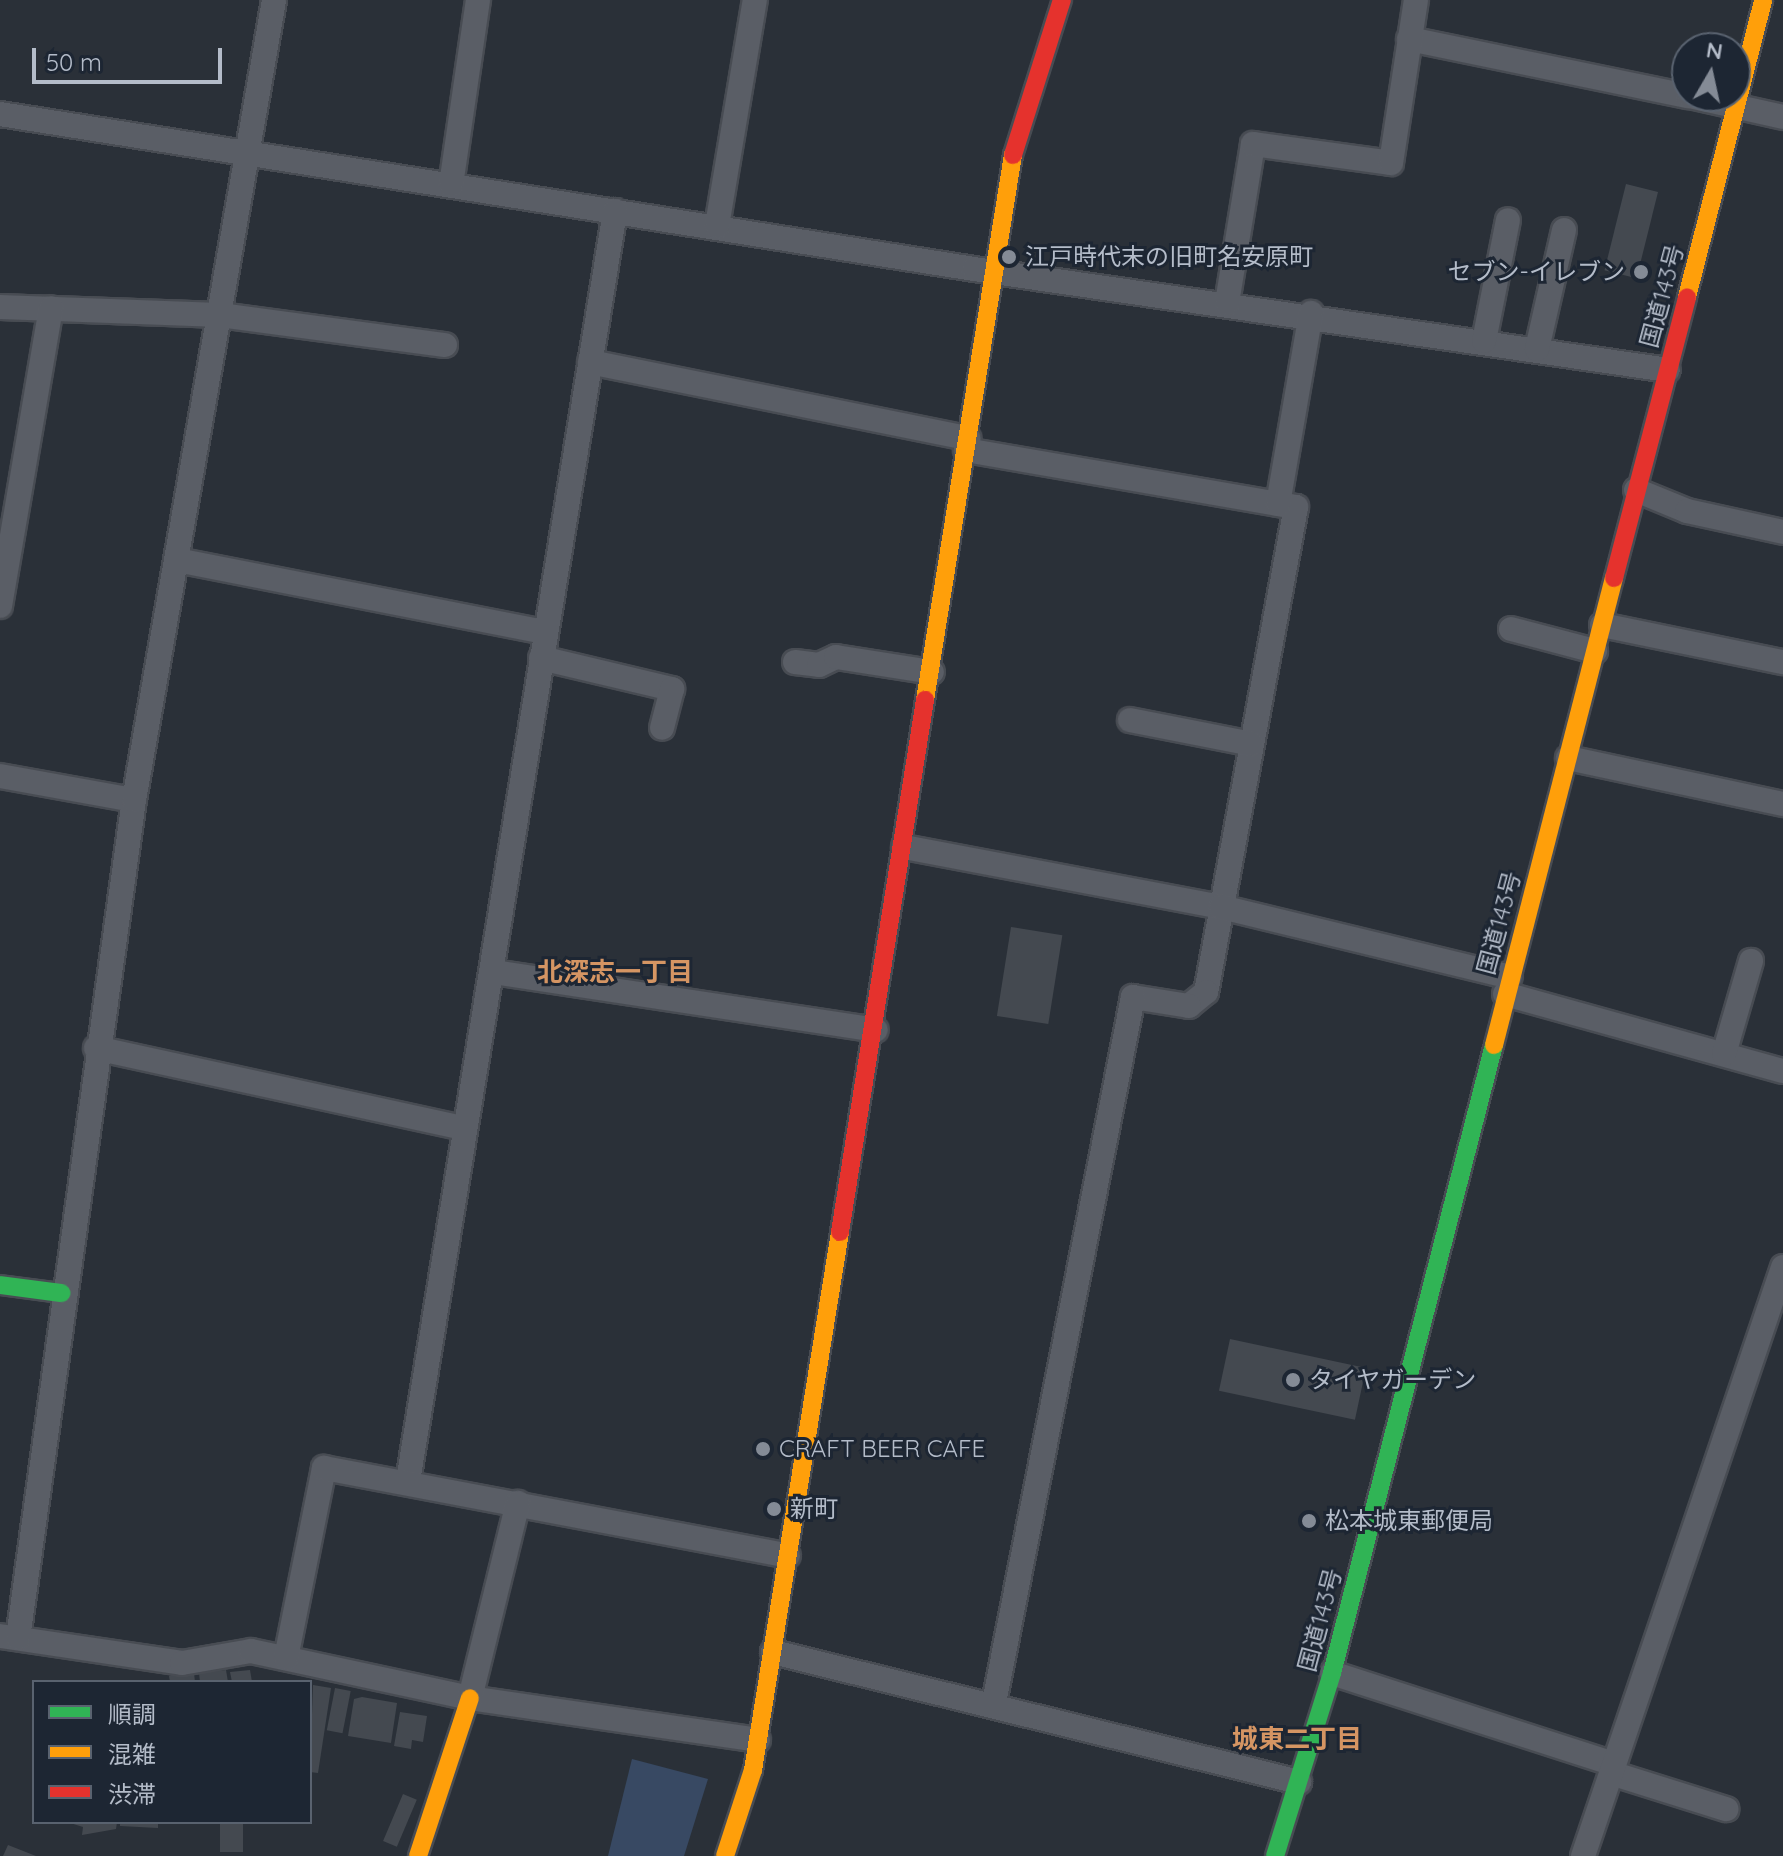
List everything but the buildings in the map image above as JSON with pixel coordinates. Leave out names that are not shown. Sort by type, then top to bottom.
[{"type":"main road","points":[[725,1856],[758,1740],[773,1652],[876,1030],[1010,164],[1062,0]]},
{"type":"main road","name":"国道143号","points":[[1751,45],[1763,0]]},
{"type":"main road","name":"国道143号","points":[[1275,1856],[1332,1673],[1733,112]]},
{"type":"main road","points":[[0,1285],[61,1293]]},
{"type":"main road","points":[[418,1856],[470,1698]]},
{"type":"street","points":[[274,0],[134,800],[9,1637],[182,1663],[251,1651],[470,1698],[758,1740]]},
{"type":"street","points":[[451,185],[478,0]]},
{"type":"street","points":[[717,226],[755,0]]},
{"type":"street","points":[[1227,303],[1253,144],[1391,163],[1416,0]]},
{"type":"street","points":[[1409,39],[1671,93]]},
{"type":"street","points":[[1751,109],[1783,117]]},
{"type":"street","points":[[0,114],[992,271],[1311,313],[1668,370]]},
{"type":"street","points":[[408,1481],[615,211]]},
{"type":"street","points":[[1484,341],[1508,220]]},
{"type":"street","points":[[1537,349],[1564,230]]},
{"type":"street","points":[[0,307],[220,315],[445,345]]},
{"type":"street","points":[[0,606],[51,308]]},
{"type":"street","points":[[1278,504],[1311,313]]},
{"type":"street","points":[[590,362],[967,444],[1296,507],[1206,992],[1189,1006],[1133,997],[994,1703]]},
{"type":"street","points":[[1636,490],[1687,511],[1783,532]]},
{"type":"street","points":[[177,560],[544,632]]},
{"type":"street","points":[[1602,625],[1783,662]]},
{"type":"street","points":[[1511,629],[1595,651]]},
{"type":"street","points":[[795,662],[819,665],[836,657],[932,672]]},
{"type":"street","points":[[541,658],[672,689],[662,728]]},
{"type":"street","points":[[1130,720],[1252,744]]},
{"type":"street","points":[[1568,758],[1783,804]]},
{"type":"street","points":[[0,776],[134,800]]},
{"type":"street","points":[[904,847],[1221,907],[1507,985],[1783,1071]]},
{"type":"street","points":[[1724,1054],[1751,961]]},
{"type":"street","points":[[493,972],[876,1030]]},
{"type":"street","points":[[96,1048],[464,1128]]},
{"type":"street","points":[[1583,1856],[1783,1267]]},
{"type":"street","points":[[286,1658],[324,1468],[408,1481],[788,1556]]},
{"type":"street","points":[[470,1698],[518,1503]]},
{"type":"street","points":[[773,1652],[994,1703],[1299,1782]]},
{"type":"street","points":[[1332,1673],[1726,1809]]},
{"type":"water","points":[[632,1759],[708,1779],[684,1856],[608,1856]]},
{"type":"traffic: fast","points":[[1275,1856],[1332,1673],[1494,1045]]},
{"type":"traffic: fast","points":[[0,1285],[61,1293]]},
{"type":"traffic: slow","points":[[1687,297],[1763,0]]},
{"type":"traffic: slow","points":[[925,700],[1013,155]]},
{"type":"traffic: slow","points":[[1494,1045],[1614,578]]},
{"type":"traffic: slow","points":[[725,1856],[753,1770],[840,1232]]},
{"type":"traffic: slow","points":[[418,1856],[470,1698]]},
{"type":"traffic: jam","points":[[1013,155],[1062,0]]},
{"type":"traffic: jam","points":[[1614,578],[1687,297]]},
{"type":"traffic: jam","points":[[840,1232],[925,700]]},
{"type":"place","name":"江戸時代末の旧町名安原町","points":[[1009,257]]},
{"type":"place","name":"セブン-イレブン","points":[[1641,272]]},
{"type":"place","name":"タイヤガーデン","points":[[1293,1380]]},
{"type":"place","name":"CRAFT BEER CAFE","points":[[763,1449]]},
{"type":"place","name":"新町","points":[[774,1509]]},
{"type":"place","name":"松本城東郵便局","points":[[1309,1521]]},
{"type":"district","name":"北深志一丁目","points":[[615,972]]},
{"type":"district","name":"城東二丁目","points":[[1297,1739]]}]
